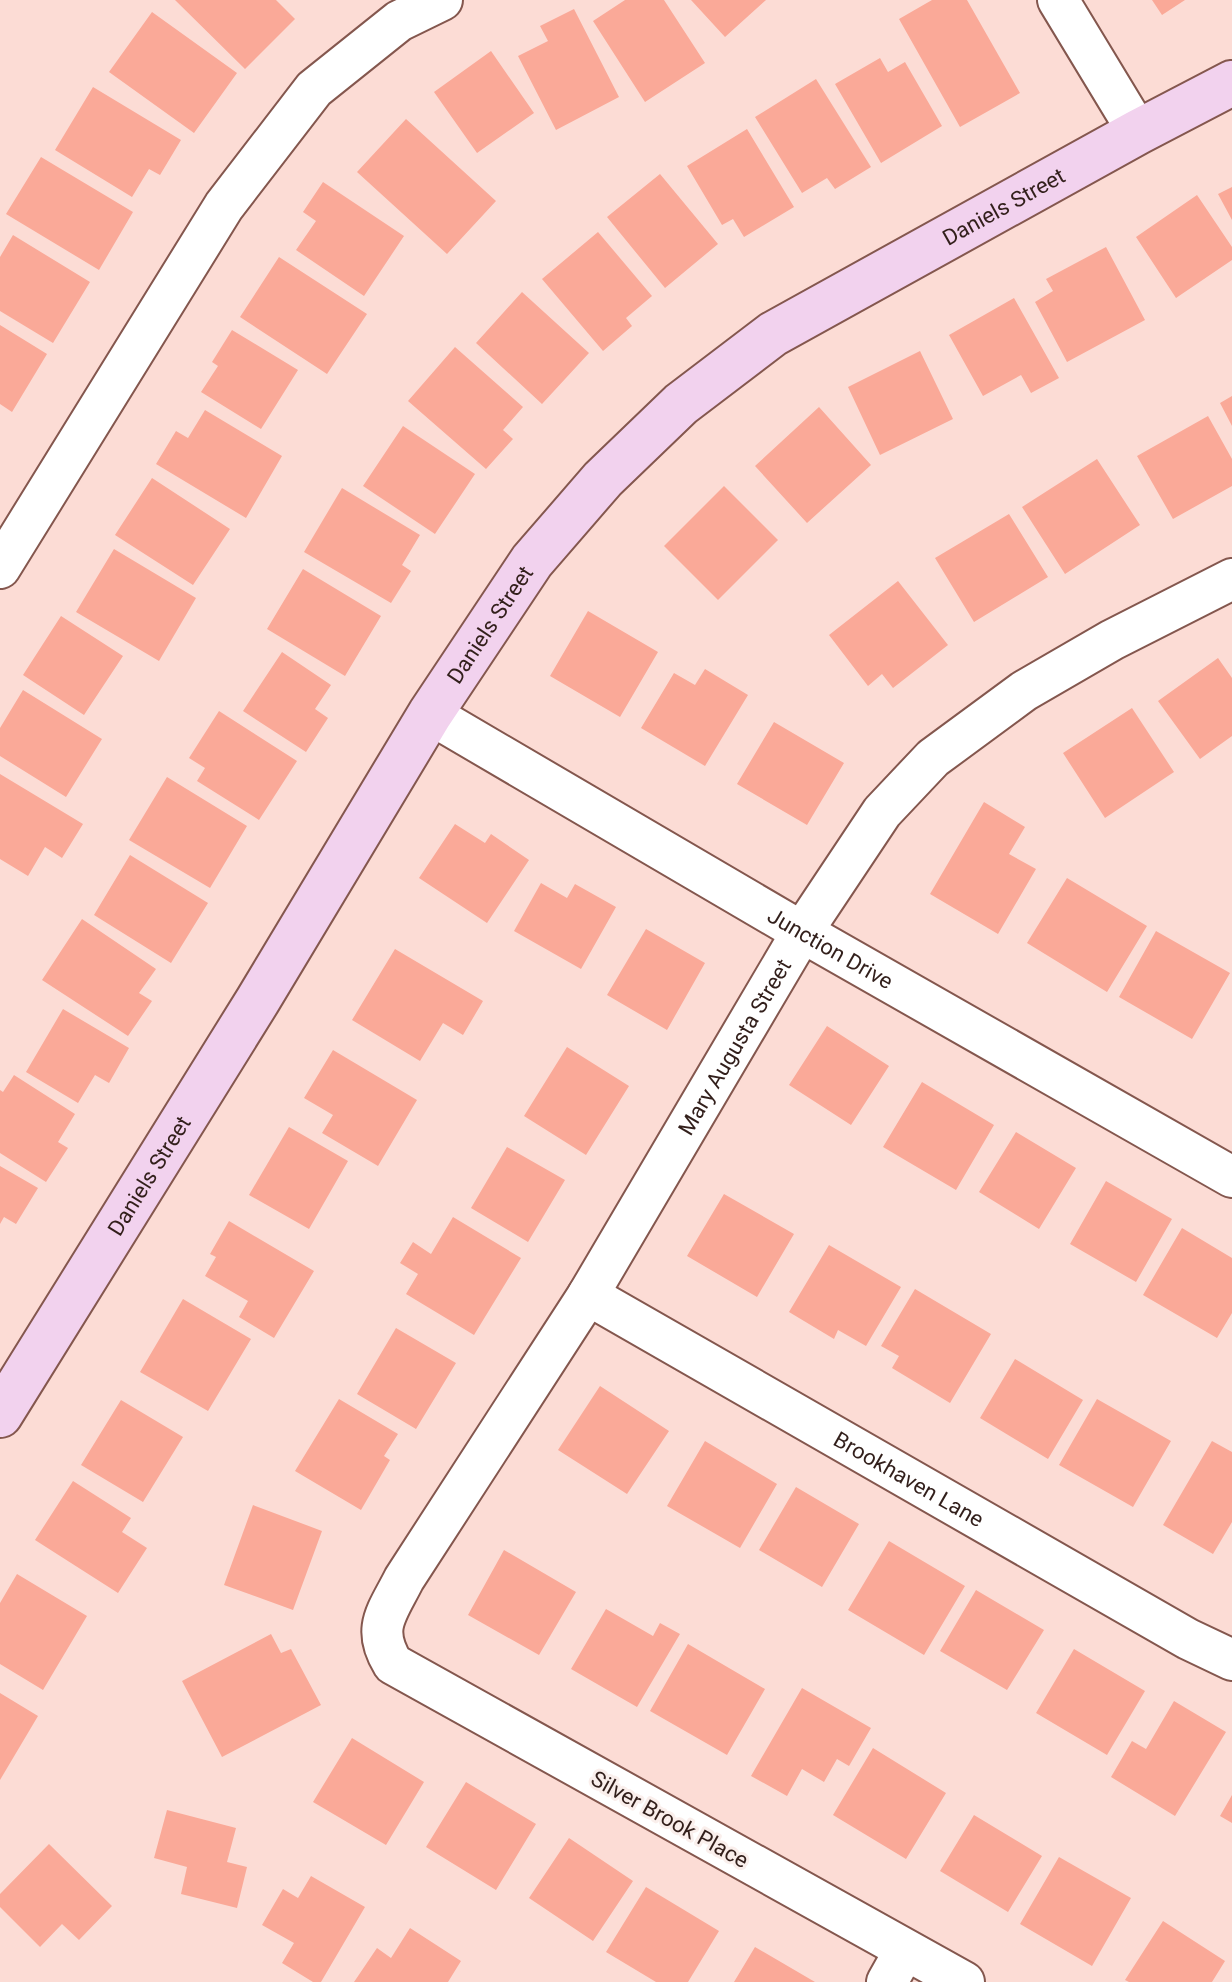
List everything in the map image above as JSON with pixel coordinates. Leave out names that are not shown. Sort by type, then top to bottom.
[{"type":"street","points":[[0,568],[224,206],[314,89],[399,21],[442,0]]},
{"type":"street","points":[[1058,0],[1138,132]]},
{"type":"street","name":"Daniels Street","points":[[0,1415],[250,1014],[430,714],[532,561],[603,479],[681,404],[773,334],[1232,83]]},
{"type":"street","name":"Mary Augusta Street","points":[[383,1647],[383,1621],[404,1579],[588,1295],[802,932],[882,812],[933,758],[1024,691],[1112,640],[1232,579]]},
{"type":"street","name":"Junction Drive","points":[[430,714],[802,932],[1232,1177]]},
{"type":"street","name":"Brookhaven Lane","points":[[588,1295],[1188,1639],[1232,1660]]},
{"type":"street","name":"Silver Brook Place","points":[[383,1647],[393,1664],[896,1966],[964,1982]]},
{"type":"building","points":[[175,0],[276,0],[295,19],[245,69]]},
{"type":"building","points":[[625,0],[664,0],[705,63],[645,102],[593,21]]},
{"type":"building","points":[[691,0],[766,0],[725,37]]},
{"type":"building","points":[[932,0],[967,0],[1020,93],[960,127],[899,19]]},
{"type":"building","points":[[1152,0],[1185,0],[1162,15]]},
{"type":"building","points":[[574,9],[619,97],[556,130],[518,56],[548,41],[540,26]]},
{"type":"building","points":[[152,12],[237,73],[194,133],[109,72]]},
{"type":"building","points":[[491,51],[534,113],[477,153],[434,92]]},
{"type":"building","points":[[880,58],[888,72],[905,62],[942,126],[881,163],[835,84]]},
{"type":"building","points":[[816,79],[871,167],[835,189],[827,178],[802,193],[755,117]]},
{"type":"building","points":[[93,87],[181,140],[160,175],[149,169],[132,197],[55,150]]},
{"type":"building","points":[[406,119],[496,201],[447,254],[357,172]]},
{"type":"building","points":[[747,129],[794,207],[744,237],[733,219],[722,225],[687,166]]},
{"type":"building","points":[[41,157],[133,212],[99,270],[6,214]]},
{"type":"building","points":[[660,174],[718,244],[665,288],[607,217]]},
{"type":"building","points":[[323,182],[404,236],[364,296],[296,250],[316,221],[303,212]]},
{"type":"building","points":[[1232,187],[1232,220],[1218,194]]},
{"type":"building","points":[[1197,195],[1232,247],[1232,260],[1176,298],[1136,237]]},
{"type":"building","points":[[598,232],[652,296],[626,318],[632,326],[603,351],[542,279]]},
{"type":"building","points":[[13,235],[90,282],[53,343],[0,311],[0,257]]},
{"type":"building","points":[[1106,247],[1145,320],[1067,362],[1035,302],[1053,291],[1046,279]]},
{"type":"building","points":[[279,257],[367,314],[327,374],[240,317]]},
{"type":"building","points":[[522,292],[589,353],[542,404],[476,343]]},
{"type":"building","points":[[1014,298],[1059,378],[1031,393],[1021,375],[983,396],[949,335]]},
{"type":"building","points":[[0,325],[47,354],[12,412],[0,404]]},
{"type":"building","points":[[232,330],[298,370],[261,429],[201,392],[218,366],[212,362]]},
{"type":"building","points":[[455,347],[523,407],[503,430],[513,439],[486,469],[408,401]]},
{"type":"building","points":[[920,351],[953,419],[880,455],[848,387]]},
{"type":"building","points":[[1232,396],[1232,426],[1220,403]]},
{"type":"building","points":[[819,407],[871,465],[807,523],[755,466]]},
{"type":"building","points":[[205,410],[282,456],[246,518],[156,464],[176,431],[188,438]]},
{"type":"building","points":[[1208,416],[1232,459],[1232,486],[1173,519],[1137,456]]},
{"type":"building","points":[[403,426],[475,474],[435,534],[363,486]]},
{"type":"building","points":[[1097,459],[1140,525],[1065,574],[1022,507]]},
{"type":"building","points":[[152,478],[230,529],[193,585],[115,535]]},
{"type":"building","points":[[724,486],[778,540],[718,600],[664,546]]},
{"type":"building","points":[[342,488],[420,535],[402,565],[411,571],[391,603],[304,552]]},
{"type":"building","points":[[1009,514],[1048,577],[974,622],[935,558]]},
{"type":"building","points":[[114,549],[196,598],[159,661],[76,612]]},
{"type":"building","points":[[303,569],[381,616],[345,676],[267,629]]},
{"type":"building","points":[[898,581],[948,645],[893,688],[882,674],[868,686],[829,635]]},
{"type":"building","points":[[588,611],[658,652],[620,717],[550,676]]},
{"type":"building","points":[[61,616],[123,656],[84,715],[23,675]]},
{"type":"building","points":[[282,652],[331,685],[315,709],[328,718],[306,752],[243,711]]},
{"type":"building","points":[[1218,658],[1232,678],[1232,736],[1200,759],[1158,701]]},
{"type":"building","points":[[705,669],[748,695],[705,766],[641,728],[674,673],[695,685]]},
{"type":"building","points":[[23,690],[102,739],[66,797],[0,756],[0,728]]},
{"type":"building","points":[[1132,708],[1174,772],[1105,818],[1063,753]]},
{"type":"building","points":[[219,711],[297,761],[259,820],[197,781],[205,768],[189,758]]},
{"type":"building","points":[[774,722],[844,763],[807,825],[737,784]]},
{"type":"building","points":[[0,774],[83,824],[62,858],[45,847],[28,876],[0,859]]},
{"type":"building","points":[[167,777],[247,826],[210,888],[129,840]]},
{"type":"building","points":[[984,802],[1025,827],[1009,854],[1036,869],[998,934],[930,894]]},
{"type":"building","points":[[455,824],[485,843],[491,834],[529,860],[487,923],[419,878]]},
{"type":"building","points":[[130,855],[208,903],[171,963],[94,915]]},
{"type":"building","points":[[1067,878],[1147,926],[1107,992],[1027,943]]},
{"type":"building","points":[[541,883],[567,898],[575,884],[616,907],[581,969],[514,931]]},
{"type":"building","points":[[82,919],[156,969],[139,993],[152,1001],[128,1036],[42,980]]},
{"type":"building","points":[[646,929],[705,963],[667,1030],[607,995]]},
{"type":"building","points":[[1156,931],[1230,973],[1192,1039],[1119,997]]},
{"type":"building","points":[[395,949],[483,1001],[463,1035],[443,1023],[420,1061],[352,1020]]},
{"type":"building","points":[[63,1009],[129,1048],[109,1083],[95,1075],[78,1103],[26,1072]]},
{"type":"building","points":[[827,1026],[889,1066],[851,1125],[789,1085]]},
{"type":"building","points":[[567,1047],[629,1086],[586,1155],[524,1116]]},
{"type":"building","points":[[333,1050],[417,1100],[378,1166],[322,1133],[333,1115],[304,1098]]},
{"type":"building","points":[[14,1075],[75,1114],[58,1142],[68,1148],[46,1182],[0,1153],[0,1090],[3,1092]]},
{"type":"building","points":[[922,1082],[994,1125],[956,1190],[883,1147]]},
{"type":"building","points":[[289,1127],[348,1161],[309,1229],[249,1195]]},
{"type":"building","points":[[1016,1132],[1076,1168],[1039,1229],[979,1192]]},
{"type":"building","points":[[507,1147],[565,1180],[528,1242],[471,1208]]},
{"type":"building","points":[[0,1166],[38,1188],[16,1224],[4,1217],[0,1224]]},
{"type":"building","points":[[1106,1181],[1172,1219],[1136,1282],[1070,1244]]},
{"type":"building","points":[[724,1194],[794,1234],[757,1297],[687,1256]]},
{"type":"building","points":[[453,1217],[521,1258],[474,1335],[406,1294],[418,1274],[400,1263],[413,1242],[431,1254]]},
{"type":"building","points":[[229,1221],[314,1271],[274,1338],[239,1317],[248,1301],[205,1276],[216,1257],[210,1254]]},
{"type":"building","points":[[1182,1228],[1232,1258],[1232,1313],[1217,1338],[1143,1295]]},
{"type":"building","points":[[829,1245],[901,1287],[866,1346],[838,1330],[834,1339],[789,1312]]},
{"type":"building","points":[[915,1289],[991,1334],[950,1403],[892,1368],[899,1356],[881,1346]]},
{"type":"building","points":[[183,1299],[251,1339],[208,1411],[140,1372]]},
{"type":"building","points":[[396,1328],[456,1363],[416,1429],[357,1394]]},
{"type":"building","points":[[1015,1359],[1083,1400],[1048,1459],[980,1418]]},
{"type":"building","points":[[600,1386],[669,1431],[627,1494],[558,1450]]},
{"type":"building","points":[[339,1399],[398,1434],[384,1456],[390,1460],[361,1510],[295,1471]]},
{"type":"building","points":[[1097,1399],[1171,1441],[1133,1507],[1059,1465]]},
{"type":"building","points":[[121,1400],[183,1437],[143,1502],[81,1465]]},
{"type":"building","points":[[705,1441],[777,1484],[740,1548],[667,1506]]},
{"type":"building","points":[[1212,1441],[1232,1452],[1232,1522],[1213,1554],[1163,1525]]},
{"type":"building","points":[[73,1481],[131,1518],[122,1532],[147,1548],[118,1593],[35,1540]]},
{"type":"building","points":[[796,1487],[859,1524],[822,1587],[759,1550]]},
{"type":"building","points":[[253,1505],[322,1531],[293,1610],[224,1585]]},
{"type":"building","points":[[889,1541],[965,1586],[924,1655],[848,1610]]},
{"type":"building","points":[[504,1550],[576,1592],[539,1655],[468,1615]]},
{"type":"building","points":[[17,1574],[87,1616],[43,1690],[0,1664],[0,1603]]},
{"type":"building","points":[[976,1590],[1044,1630],[1007,1690],[940,1651]]},
{"type":"building","points":[[606,1609],[653,1636],[660,1623],[680,1634],[637,1707],[571,1669]]},
{"type":"building","points":[[271,1634],[281,1653],[291,1649],[321,1705],[222,1757],[182,1681]]},
{"type":"building","points":[[688,1644],[765,1689],[727,1755],[650,1711]]},
{"type":"building","points":[[1074,1649],[1145,1691],[1107,1755],[1036,1713]]},
{"type":"building","points":[[802,1688],[871,1728],[849,1766],[837,1759],[824,1782],[802,1769],[787,1796],[751,1776]]},
{"type":"building","points":[[0,1693],[38,1716],[0,1780]]},
{"type":"building","points":[[1174,1701],[1226,1732],[1175,1816],[1111,1777],[1132,1741],[1146,1749]]},
{"type":"building","points":[[352,1738],[424,1782],[386,1845],[313,1802]]},
{"type":"building","points":[[873,1748],[946,1793],[906,1859],[833,1815]]},
{"type":"building","points":[[466,1782],[536,1824],[496,1890],[426,1847]]},
{"type":"building","points":[[1232,1795],[1232,1823],[1220,1816]]},
{"type":"building","points":[[167,1810],[236,1828],[227,1862],[247,1867],[237,1908],[181,1894],[187,1867],[154,1858]]},
{"type":"building","points":[[974,1815],[1042,1856],[1008,1912],[940,1871]]},
{"type":"building","points":[[569,1838],[633,1881],[593,1941],[529,1898]]},
{"type":"building","points":[[49,1844],[112,1906],[79,1940],[62,1924],[40,1947],[0,1907],[0,1894]]},
{"type":"building","points":[[1059,1857],[1131,1898],[1092,1966],[1020,1924]]},
{"type":"building","points":[[311,1876],[365,1907],[321,1982],[313,1982],[282,1963],[294,1943],[262,1925],[283,1889],[298,1898]]},
{"type":"building","points":[[646,1887],[719,1931],[688,1982],[656,1982],[606,1952]]},
{"type":"building","points":[[1163,1921],[1225,1961],[1212,1982],[1125,1980]]},
{"type":"building","points":[[410,1928],[461,1961],[448,1982],[354,1982],[377,1948],[391,1958]]},
{"type":"building","points":[[755,1947],[815,1982],[734,1982]]}]
